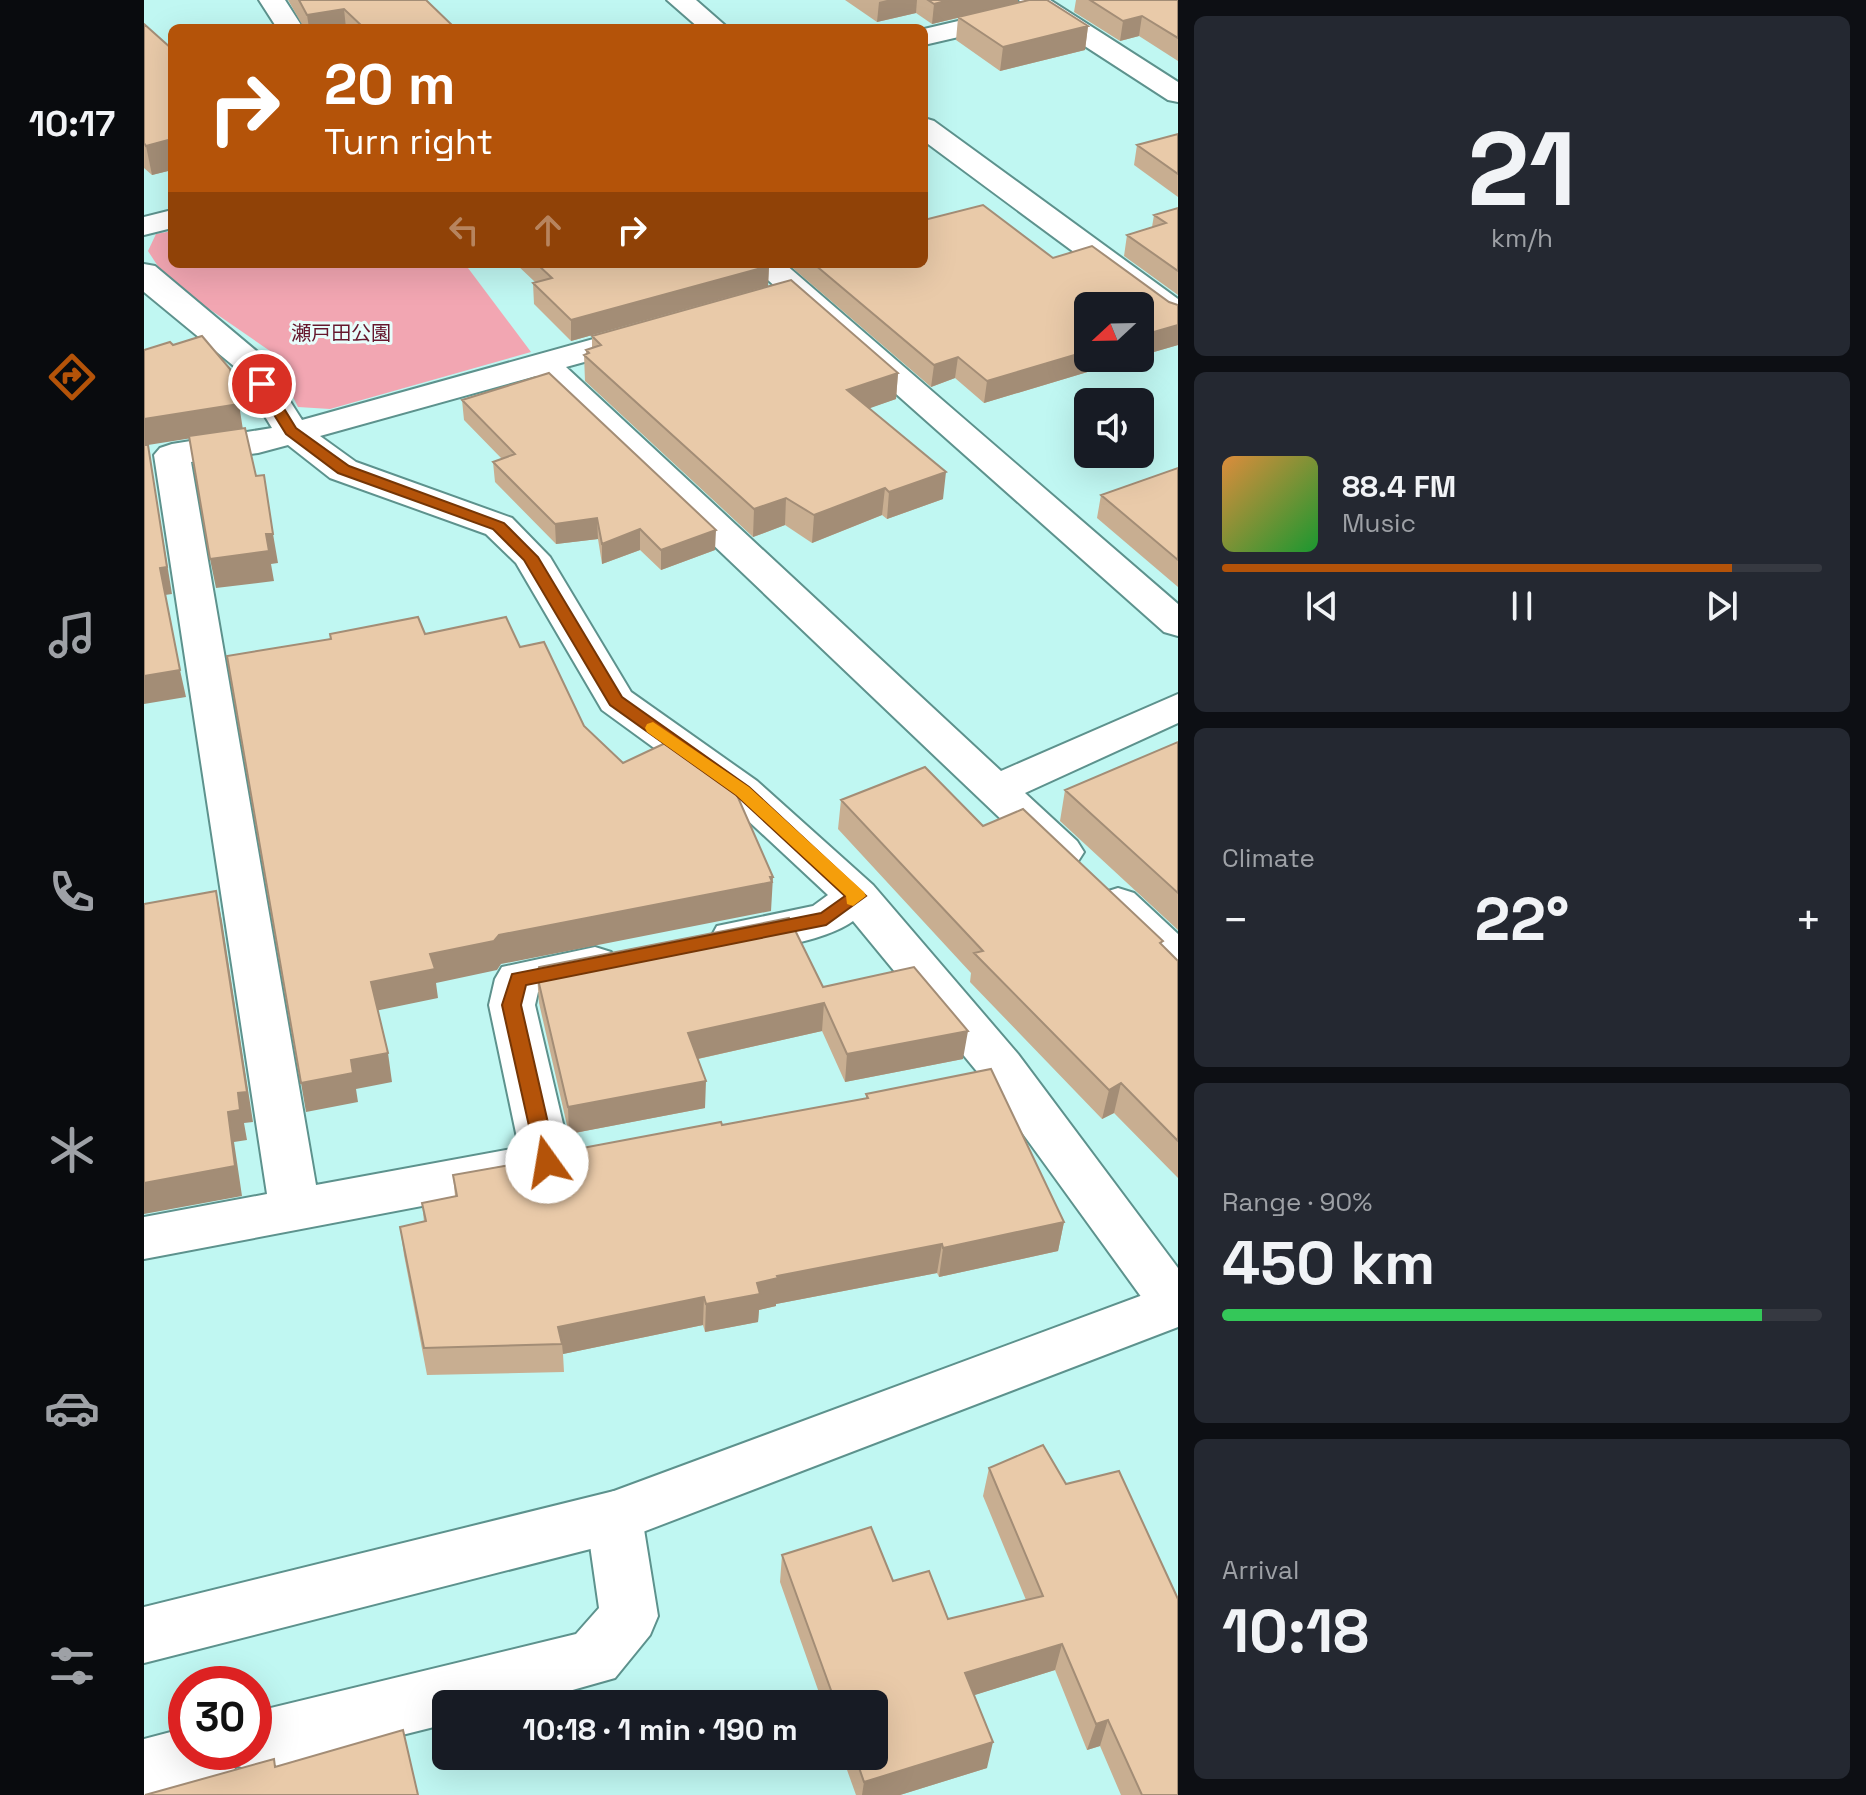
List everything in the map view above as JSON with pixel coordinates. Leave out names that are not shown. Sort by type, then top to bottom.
[{"type":"street","points":[[272,0],[287,24]]},
{"type":"street","points":[[680,0],[710,24]]},
{"type":"street","points":[[928,36],[1037,4],[1079,0]]},
{"type":"street","points":[[1037,4],[1178,94]]},
{"type":"street","points":[[928,130],[1178,314]]},
{"type":"street","points":[[144,226],[168,220]]},
{"type":"street","points":[[768,268],[782,295],[1178,624]]},
{"type":"street","points":[[144,273],[248,361],[291,431],[343,470],[499,526],[531,557],[616,701],[742,791],[857,896],[979,1075],[1177,1304],[614,1517],[144,1635]]},
{"type":"street","points":[[295,1210],[158,457],[258,443],[291,431],[677,325]]},
{"type":"street","points":[[543,364],[1178,960]]},
{"type":"street","points":[[996,790],[1178,707]]},
{"type":"street","points":[[688,946],[826,919],[857,896]]},
{"type":"street","points":[[144,1238],[570,1158],[512,1005],[518,979],[642,955]]},
{"type":"street","points":[[272,1738],[594,1658],[629,1616],[614,1517]]},
{"type":"street","points":[[144,1769],[168,1763]]},
{"type":"green space","name":"瀬戸田公園","points":[[168,232],[168,268],[468,268],[531,352],[330,409],[298,407],[270,351],[167,280],[148,251],[156,234]]},
{"type":"building","points":[[299,0],[426,0],[451,24],[360,24],[344,9],[307,15]]},
{"type":"building","points":[[928,0],[949,0],[934,4]]},
{"type":"building","points":[[1029,0],[1047,0],[1088,26],[1003,47],[958,17]]},
{"type":"building","points":[[1090,0],[1178,0],[1178,38],[1142,16],[1123,21]]},
{"type":"building","points":[[144,24],[168,45],[168,140],[146,146]]},
{"type":"building","points":[[1178,134],[1178,174],[1137,145]]},
{"type":"building","points":[[983,205],[1053,258],[1092,246],[1169,302],[1178,305],[1178,325],[1154,332],[1154,292],[1074,292],[1074,355],[987,381],[958,357],[934,365],[819,268],[928,268],[928,219]]},
{"type":"building","points":[[1178,208],[1178,271],[1127,235],[1166,223],[1154,215]]},
{"type":"building","points":[[541,268],[762,268],[571,320],[533,283],[552,278]]},
{"type":"building","points":[[791,280],[898,373],[847,390],[946,472],[889,492],[885,488],[814,515],[786,498],[754,509],[584,355],[589,353],[586,350],[601,345],[592,336]]},
{"type":"building","points":[[202,336],[230,369],[239,404],[144,419],[144,350]]},
{"type":"building","points":[[549,373],[716,530],[661,550],[640,529],[602,544],[597,518],[555,524],[493,462],[515,454],[462,400]]},
{"type":"building","points":[[245,428],[256,476],[264,475],[273,534],[266,534],[269,551],[210,559],[189,436]]},
{"type":"building","points":[[144,445],[148,445],[167,567],[160,568],[180,670],[144,676]]},
{"type":"building","points":[[1178,468],[1178,560],[1101,495]]},
{"type":"building","points":[[418,617],[425,634],[506,617],[520,647],[544,642],[584,726],[623,763],[676,738],[729,777],[773,877],[770,877],[772,882],[499,935],[494,941],[430,954],[435,969],[371,982],[388,1053],[351,1060],[353,1073],[301,1083],[227,656],[331,639],[330,634]]},
{"type":"building","points":[[1178,742],[1178,893],[1065,790]]},
{"type":"building","points":[[925,767],[983,826],[1023,809],[1163,941],[1160,943],[1178,961],[1178,1141],[1121,1083],[1109,1090],[974,953],[983,951],[841,800]]},
{"type":"building","points":[[216,891],[247,1092],[238,1093],[240,1110],[228,1112],[235,1166],[144,1183],[144,904]]},
{"type":"building","points":[[789,918],[823,987],[914,967],[968,1031],[847,1054],[824,1003],[688,1033],[706,1081],[568,1107],[537,975],[539,967]]},
{"type":"building","points":[[991,1069],[1064,1222],[943,1248],[942,1244],[777,1276],[757,1283],[760,1294],[706,1304],[704,1297],[558,1327],[562,1344],[424,1348],[400,1227],[426,1221],[422,1203],[457,1196],[453,1175],[578,1153],[577,1149],[721,1122],[722,1125],[868,1098],[866,1094]]},
{"type":"building","points":[[1043,1445],[1066,1484],[1119,1471],[1178,1599],[1178,1795],[1142,1795],[1108,1720],[1096,1724],[1062,1644],[965,1673],[993,1742],[864,1782],[860,1770],[888,1770],[888,1690],[831,1690],[782,1555],[871,1527],[893,1581],[929,1571],[948,1619],[1043,1596],[989,1468]]},
{"type":"building","points":[[403,1730],[418,1795],[145,1795],[235,1770],[272,1770],[274,1759],[275,1767]]},
{"type":"slow traffic","points":[[653,728],[742,791],[857,896],[853,899]]},
{"type":"route","points":[[262,384],[291,431],[343,470],[499,526],[531,557],[616,701],[742,791],[857,896],[826,919],[518,979],[512,1005],[547,1162]]}]
